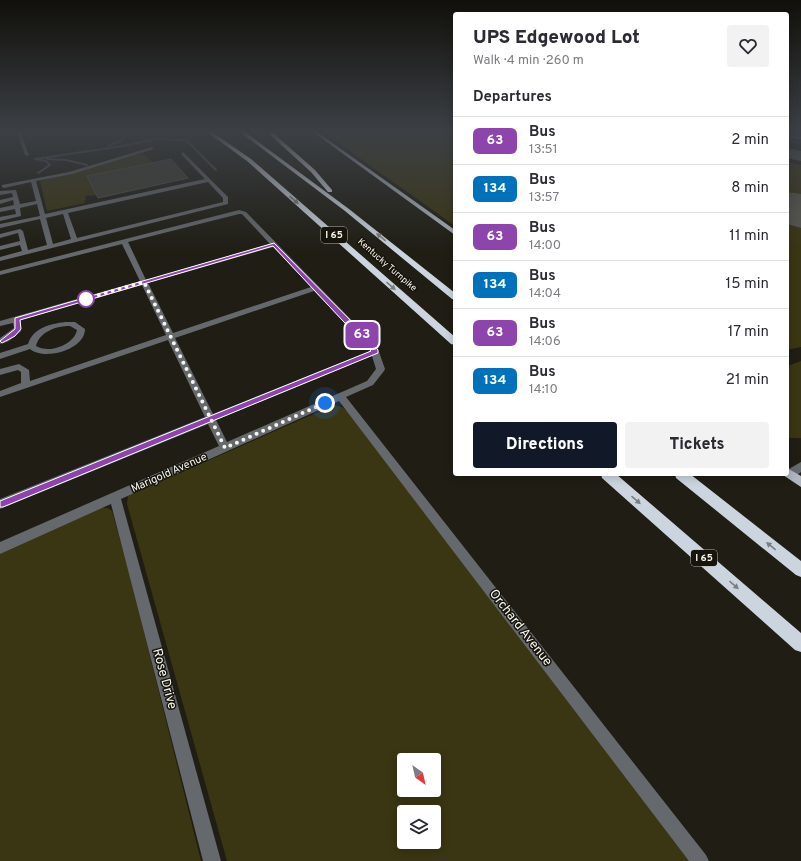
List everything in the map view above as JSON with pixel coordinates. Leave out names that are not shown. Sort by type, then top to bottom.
[{"type":"highway","name":"Kentucky Turnpike","points":[[263,172],[453,340]]},
{"type":"highway","name":"I 65","points":[[296,172],[347,210],[453,295]]},
{"type":"highway","points":[[315,172],[347,210]]},
{"type":"highway","name":"I 65","points":[[609,476],[801,644]]},
{"type":"highway","points":[[684,476],[801,570]]},
{"type":"main road","points":[[371,172],[453,232]]},
{"type":"main road","points":[[789,474],[801,482]]},
{"type":"street","points":[[0,187],[73,172]]},
{"type":"street","points":[[0,259],[226,203],[226,198],[201,172]]},
{"type":"street","points":[[33,180],[52,247]]},
{"type":"street","points":[[0,226],[209,180]]},
{"type":"street","points":[[0,193],[14,190],[19,215],[0,219]]},
{"type":"street","points":[[0,202],[16,198]]},
{"type":"street","points":[[0,210],[39,202]]},
{"type":"street","points":[[65,212],[75,241]]},
{"type":"street","points":[[0,273],[124,240],[239,212],[244,213],[375,352],[0,504]]},
{"type":"street","points":[[0,236],[20,231],[26,253]]},
{"type":"street","points":[[124,240],[225,448]]},
{"type":"street","points":[[0,248],[23,242]]},
{"type":"street","points":[[0,324],[274,245]]},
{"type":"street","points":[[0,394],[316,288]]},
{"type":"street","points":[[0,341],[13,335],[18,329],[17,319]]},
{"type":"street","points":[[72,324],[81,329],[80,337],[62,349],[49,352],[39,351],[34,349],[32,346],[32,341],[36,336],[48,328],[57,325],[72,324]]},
{"type":"street","points":[[0,356],[32,346]]},
{"type":"street","name":"Marigold Avenue","points":[[0,548],[370,383],[381,369],[375,352]]},
{"type":"street","points":[[0,372],[19,367],[25,370],[26,386]]},
{"type":"street","name":"Orchard Avenue","points":[[340,396],[700,861]]},
{"type":"street","points":[[789,472],[801,466]]},
{"type":"street","name":"Rose Drive","points":[[116,496],[212,861]]},
{"type":"shaded area","points":[[72,172],[105,172],[88,176],[97,195],[85,196],[85,203],[47,211],[40,181]]},
{"type":"shaded area","points":[[379,172],[453,172],[453,225]]},
{"type":"shaded area","points":[[789,172],[801,172],[801,195],[789,192]]},
{"type":"shaded area","points":[[789,225],[801,228],[801,347],[789,350]]},
{"type":"shaded area","points":[[801,361],[801,438],[789,438],[789,365]]},
{"type":"shaded area","points":[[334,405],[342,407],[347,411],[692,861],[227,861],[127,504],[128,496]]},
{"type":"shaded area","points":[[101,508],[108,508],[112,511],[128,568],[201,861],[0,861],[0,553]]},
{"type":"building","points":[[106,172],[183,172],[188,178],[98,198],[87,176]]},
{"type":"runway","points":[[789,208],[801,211]]},
{"type":"bus line","name":"63","points":[[0,341],[6,340],[18,329],[17,319],[274,245],[365,339],[375,352],[0,504]]},
{"type":"route","points":[[86,299],[82,300],[144,282],[225,448],[325,403]]}]
